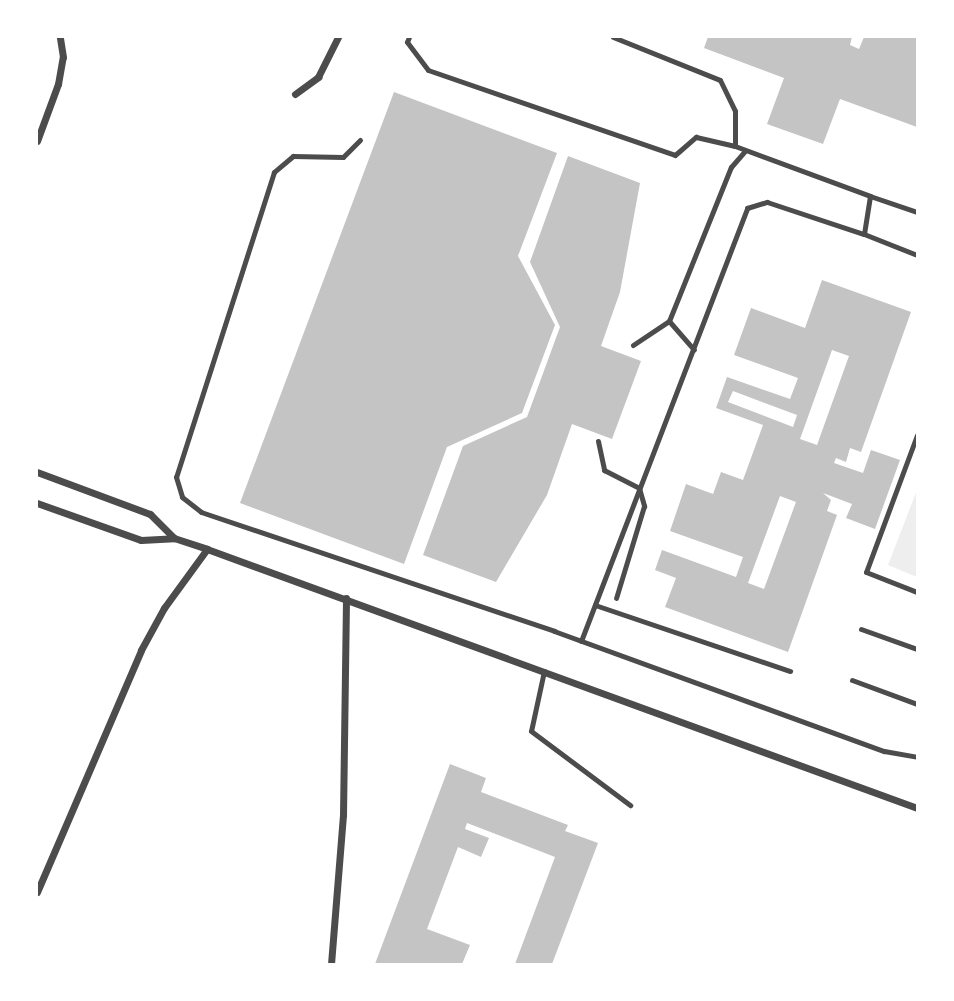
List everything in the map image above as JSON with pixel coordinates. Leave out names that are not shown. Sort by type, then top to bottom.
[{"type":"street","points":[[37,141],[58,84],[63,57],[60,37]]},
{"type":"street","points":[[295,94],[317,77],[338,37]]},
{"type":"street","points":[[37,472],[150,514],[174,538]]},
{"type":"street","points":[[37,503],[141,540],[174,538],[207,549],[917,808]]},
{"type":"street","points":[[37,892],[141,650],[164,608],[207,549]]},
{"type":"street","points":[[331,964],[343,828],[346,598]]},
{"type":"lane","points":[[409,37],[407,42],[428,70],[675,155],[696,137],[735,146],[917,212]]},
{"type":"lane","points":[[613,37],[720,80],[734,111],[735,146]]},
{"type":"lane","points":[[360,140],[343,157],[293,156],[274,172],[176,477],[182,497],[201,512],[581,641],[871,747],[907,758],[917,757]]},
{"type":"lane","points":[[633,345],[669,321],[732,167],[745,151]]},
{"type":"lane","points":[[864,234],[870,196]]},
{"type":"lane","points":[[581,641],[747,208],[754,202],[768,202],[917,255]]},
{"type":"lane","points":[[669,321],[694,350]]},
{"type":"lane","points":[[917,435],[866,572],[917,592]]},
{"type":"lane","points":[[598,441],[604,470],[639,488],[644,506],[616,598]]},
{"type":"lane","points":[[595,605],[790,671]]},
{"type":"lane","points":[[861,629],[917,649]]},
{"type":"lane","points":[[544,671],[531,731],[630,805]]},
{"type":"lane","points":[[852,680],[917,704]]},
{"type":"shaded area","points":[[917,490],[917,577],[888,565]]},
{"type":"building","points":[[708,37],[852,37],[850,45],[859,49],[864,37],[917,37],[917,127],[840,99],[823,144],[767,124],[784,78],[704,48]]},
{"type":"building","points":[[394,92],[557,153],[518,256],[555,325],[522,413],[447,447],[404,564],[240,503]]},
{"type":"building","points":[[568,156],[640,183],[620,292],[601,346],[641,361],[612,439],[572,424],[547,495],[496,582],[423,555],[463,446],[527,417],[560,327],[530,262]]},
{"type":"building","points":[[822,280],[911,312],[861,452],[850,448],[846,462],[836,458],[834,463],[863,473],[871,450],[900,460],[875,529],[846,518],[852,504],[823,493],[831,500],[827,511],[837,515],[788,652],[665,607],[676,578],[655,570],[662,550],[736,577],[743,557],[670,531],[686,484],[713,494],[721,472],[743,480],[763,425],[716,408],[727,377],[790,399],[798,378],[734,355],[751,308],[805,328]],"holes":[[[832,350],[849,356],[817,445],[800,439]],[[733,391],[797,415],[793,427],[728,402]],[[780,496],[796,502],[764,589],[748,583]]]},
{"type":"building","points":[[450,764],[486,778],[481,792],[568,825],[565,831],[598,843],[552,964],[515,964],[555,857],[467,823],[465,829],[489,838],[481,857],[458,847],[427,929],[470,945],[462,964],[375,964]]}]
